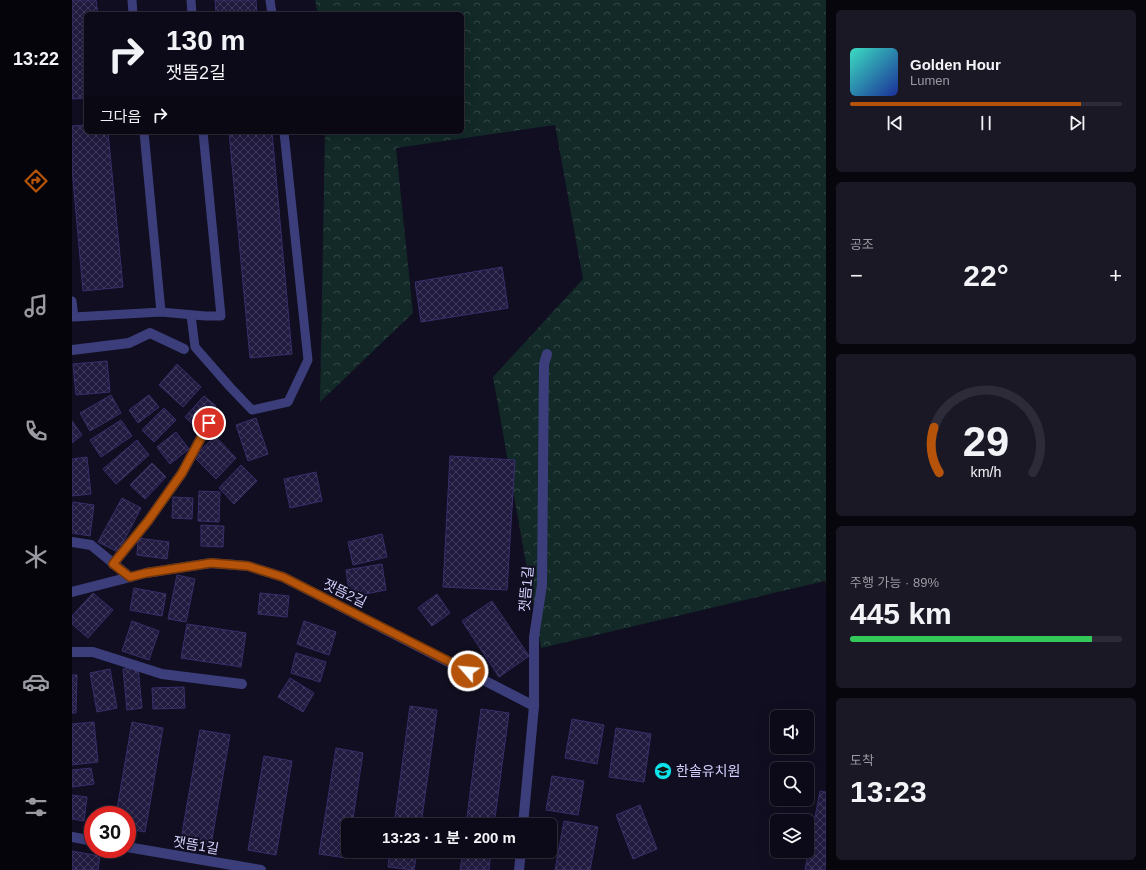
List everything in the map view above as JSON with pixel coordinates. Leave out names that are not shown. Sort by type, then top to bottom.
[{"type":"street","points":[[72,350],[129,343],[150,333],[184,349]]},
{"type":"street","name":"잿뜸1길","points":[[524,818],[534,706],[534,637],[542,585],[544,364],[547,354]]},
{"type":"street","points":[[113,564],[148,521],[182,473],[209,423]]},
{"type":"street","points":[[72,542],[91,545],[130,577]]},
{"type":"street","name":"잿뜸2길","points":[[72,592],[146,573],[211,563],[248,566],[283,577],[534,706]]},
{"type":"street","points":[[72,652],[93,652],[162,674],[242,684]]},
{"type":"street","points":[[72,837],[84,839]]},
{"type":"street","name":"잿뜸1길","points":[[136,849],[261,870]]},
{"type":"street","points":[[519,870],[520,858]]},
{"type":"lane","points":[[132,0],[133,12]]},
{"type":"lane","points":[[191,0],[192,12]]},
{"type":"lane","points":[[270,0],[272,12]]},
{"type":"lane","points":[[144,134],[161,312]]},
{"type":"lane","points":[[72,301],[74,317],[161,312],[221,316],[203,134]]},
{"type":"lane","points":[[191,315],[195,347],[252,410],[288,402],[308,360],[284,134]]},
{"type":"green space","points":[[315,0],[826,0],[826,585],[825,581],[541,648],[493,377],[583,279],[555,125],[396,148],[413,313],[320,402],[325,134],[464,134],[464,12],[318,12]]},
{"type":"building","points":[[72,0],[96,0],[98,12],[84,12],[84,98],[72,99]]},
{"type":"building","points":[[215,0],[256,0],[257,12],[216,12]]},
{"type":"building","points":[[84,125],[84,134],[108,134],[123,287],[83,291],[72,168],[72,126]]},
{"type":"building","points":[[229,134],[272,134],[292,354],[250,358]]},
{"type":"building","points":[[502,267],[508,308],[421,322],[415,282]]},
{"type":"building","points":[[107,361],[110,392],[76,395],[73,364]]},
{"type":"building","points":[[177,364],[201,387],[183,407],[159,385]]},
{"type":"building","points":[[111,395],[121,413],[90,431],[80,413]]},
{"type":"building","points":[[149,395],[159,407],[138,423],[129,410]]},
{"type":"building","points":[[204,396],[216,406],[197,428],[185,417]]},
{"type":"building","points":[[164,408],[176,420],[154,442],[142,430]]},
{"type":"building","points":[[256,418],[268,454],[248,461],[236,425]]},
{"type":"building","points":[[121,420],[132,436],[101,457],[90,440]]},
{"type":"building","points":[[72,421],[82,435],[72,443]]},
{"type":"building","points":[[176,432],[189,449],[170,464],[157,447]]},
{"type":"building","points":[[215,436],[236,458],[216,479],[194,457]]},
{"type":"building","points":[[137,440],[149,455],[116,484],[103,469]]},
{"type":"building","points":[[450,456],[515,460],[507,590],[443,587]]},
{"type":"building","points":[[87,457],[91,494],[72,496],[72,459]]},
{"type":"building","points":[[152,463],[166,477],[145,499],[130,485]]},
{"type":"building","points":[[241,465],[257,481],[234,504],[219,488]]},
{"type":"building","points":[[316,472],[322,501],[290,508],[284,479]]},
{"type":"building","points":[[199,491],[220,492],[219,522],[198,521]]},
{"type":"building","points":[[173,497],[193,498],[192,519],[172,518]]},
{"type":"building","points":[[122,498],[141,508],[118,552],[98,542]]},
{"type":"building","points":[[73,502],[94,505],[90,536],[72,533]]},
{"type":"building","points":[[201,525],[224,526],[223,547],[201,546]]},
{"type":"building","points":[[382,534],[387,557],[353,565],[348,542]]},
{"type":"building","points":[[138,538],[169,542],[167,559],[137,555]]},
{"type":"building","points":[[382,564],[386,590],[350,597],[346,570]]},
{"type":"building","points":[[177,575],[195,579],[186,622],[168,619]]},
{"type":"building","points":[[134,588],[166,594],[162,616],[130,610]]},
{"type":"building","points":[[93,593],[113,610],[88,638],[72,624],[72,616]]},
{"type":"building","points":[[260,593],[289,596],[287,617],[258,614]]},
{"type":"building","points":[[437,594],[450,613],[432,626],[418,608]]},
{"type":"building","points":[[492,601],[529,656],[499,677],[462,621]]},
{"type":"building","points":[[132,621],[159,631],[149,660],[122,651]]},
{"type":"building","points":[[304,621],[336,632],[329,655],[297,644]]},
{"type":"building","points":[[187,624],[246,633],[241,667],[181,658]]},
{"type":"building","points":[[296,653],[326,662],[320,682],[291,673]]},
{"type":"building","points":[[138,667],[142,708],[127,710],[123,669]]},
{"type":"building","points":[[110,669],[117,708],[97,712],[90,673]]},
{"type":"building","points":[[72,675],[77,675],[76,713],[72,713]]},
{"type":"building","points":[[290,678],[314,693],[303,712],[278,697]]},
{"type":"building","points":[[184,687],[185,708],[153,709],[152,688]]},
{"type":"building","points":[[410,706],[437,710],[422,818],[395,818]]},
{"type":"building","points":[[481,709],[509,713],[495,818],[467,818]]},
{"type":"building","points":[[572,719],[604,725],[597,764],[565,758]]},
{"type":"building","points":[[94,722],[98,762],[72,765],[72,724]]},
{"type":"building","points":[[132,722],[163,728],[145,832],[136,830],[136,806],[118,806]]},
{"type":"building","points":[[616,728],[651,734],[644,782],[609,777]]},
{"type":"building","points":[[200,730],[230,735],[211,845],[181,839]]},
{"type":"building","points":[[336,748],[363,753],[353,818],[341,818],[341,857],[319,854]]},
{"type":"building","points":[[264,756],[292,761],[276,855],[248,850]]},
{"type":"building","points":[[91,768],[94,784],[72,787],[72,770]]},
{"type":"building","points":[[552,776],[584,781],[578,815],[546,810]]},
{"type":"building","points":[[820,791],[826,792],[826,870],[805,870],[807,858],[814,858],[814,823]]},
{"type":"building","points":[[72,795],[87,797],[86,806],[84,806],[84,821],[72,819]]},
{"type":"building","points":[[640,805],[657,849],[633,859],[616,815]]},
{"type":"building","points":[[564,821],[598,827],[590,870],[555,870]]},
{"type":"building","points":[[72,851],[84,853],[84,858],[100,858],[98,870],[72,870]]},
{"type":"building","points":[[389,858],[416,858],[414,870],[388,867]]},
{"type":"building","points":[[462,858],[490,858],[489,870],[460,870]]},
{"type":"place","name":"한솔유치원","points":[[663,771]]},
{"type":"route","points":[[209,423],[182,473],[148,521],[113,564],[130,577],[146,573],[211,563],[248,566],[283,577],[468,671]]}]
